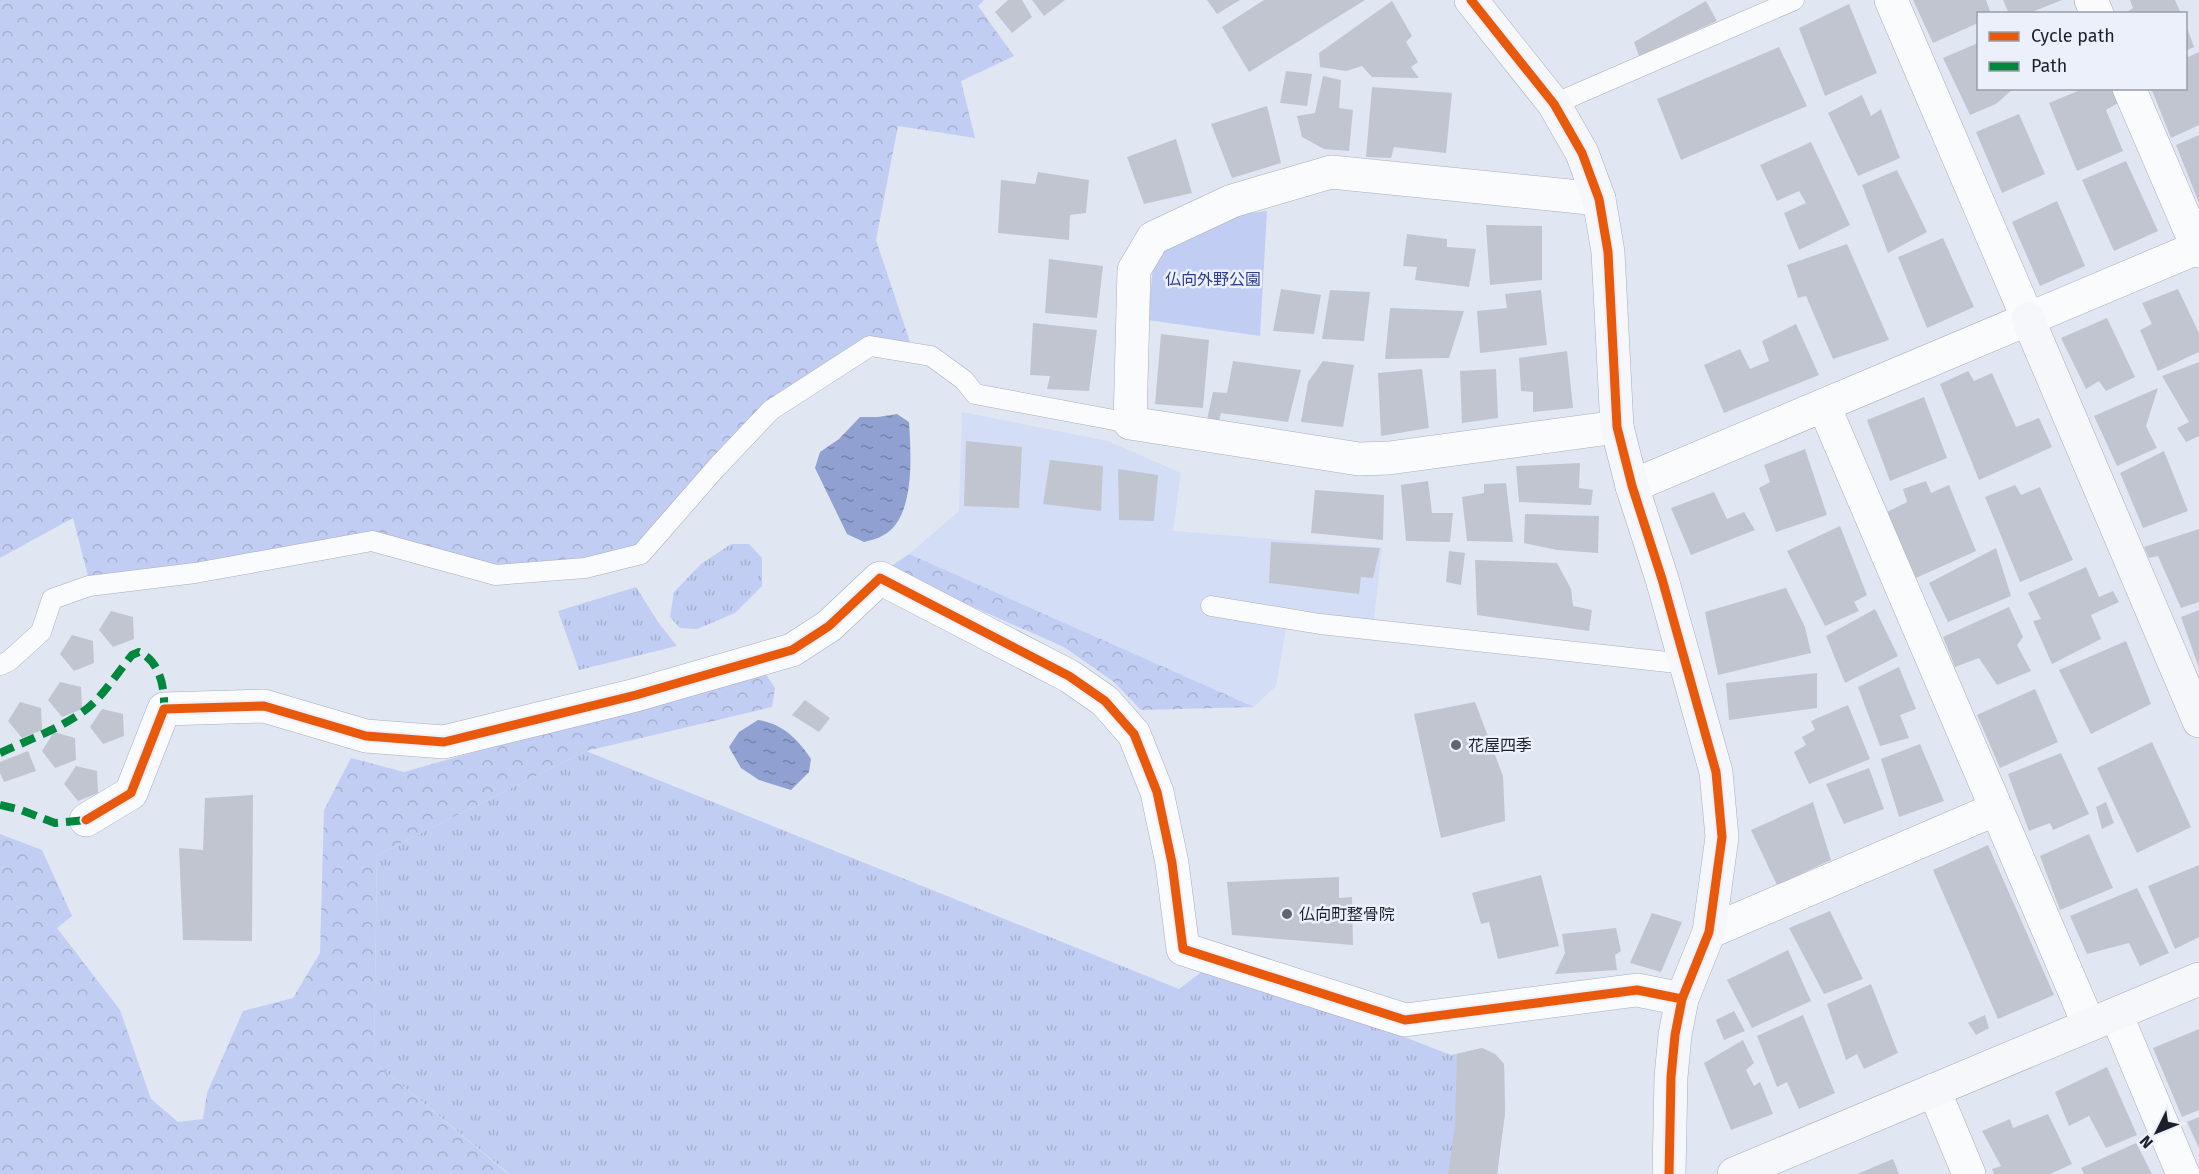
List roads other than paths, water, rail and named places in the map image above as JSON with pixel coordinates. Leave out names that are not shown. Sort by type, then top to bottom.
[{"type":"street","points":[[1471,0],[1554,104],[1582,153],[1599,199],[1608,252],[1617,427],[1632,486],[1662,579],[1716,772],[1722,837],[1709,932],[1682,999],[1675,1035],[1671,1077],[1669,1174]]},
{"type":"street","points":[[1891,0],[2199,721]]},
{"type":"street","points":[[1632,486],[2199,248],[2130,90]]},
{"type":"street","points":[[1599,199],[1331,172],[1232,201],[1153,238],[1134,270],[1130,423],[1359,459],[1389,458],[1617,427]]},
{"type":"street","points":[[1824,406],[1996,809],[2183,1174]]},
{"type":"street","points":[[86,820],[131,793],[164,708],[264,706],[366,736],[444,742],[636,695],[792,650],[828,626],[880,578],[1069,676],[1105,700],[1134,734],[1157,792],[1172,863],[1183,949],[1405,1020],[1637,990],[1682,999]]},
{"type":"street","points":[[1709,932],[1996,809]]},
{"type":"street","points":[[1734,1174],[2199,979]]},
{"type":"street","points":[[1934,1090],[1969,1174]]},
{"type":"lane","points":[[1554,104],[1794,0]]},
{"type":"lane","points":[[0,665],[9,661],[41,632],[52,599],[89,586],[195,573],[372,541],[496,575],[585,568],[641,554],[716,468],[771,410],[870,346],[931,356],[964,380],[975,394],[1130,423]]},
{"type":"lane","points":[[1211,606],[1320,624],[1686,664]]},
{"type":"water","points":[[897,414],[909,422],[910,467],[906,501],[901,516],[893,528],[880,537],[864,542],[847,534],[815,468],[820,452],[839,439],[860,417]]},
{"type":"water","points":[[758,720],[775,725],[789,734],[811,759],[809,772],[791,790],[759,780],[741,768],[729,747],[739,732]]},
{"type":"place","name":"花屋四季","points":[[1456,745]]},
{"type":"place","name":"仏向町整骨院","points":[[1287,914]]},
{"type":"park label","name":"仏向外野公園","points":[[1213,279]]}]
